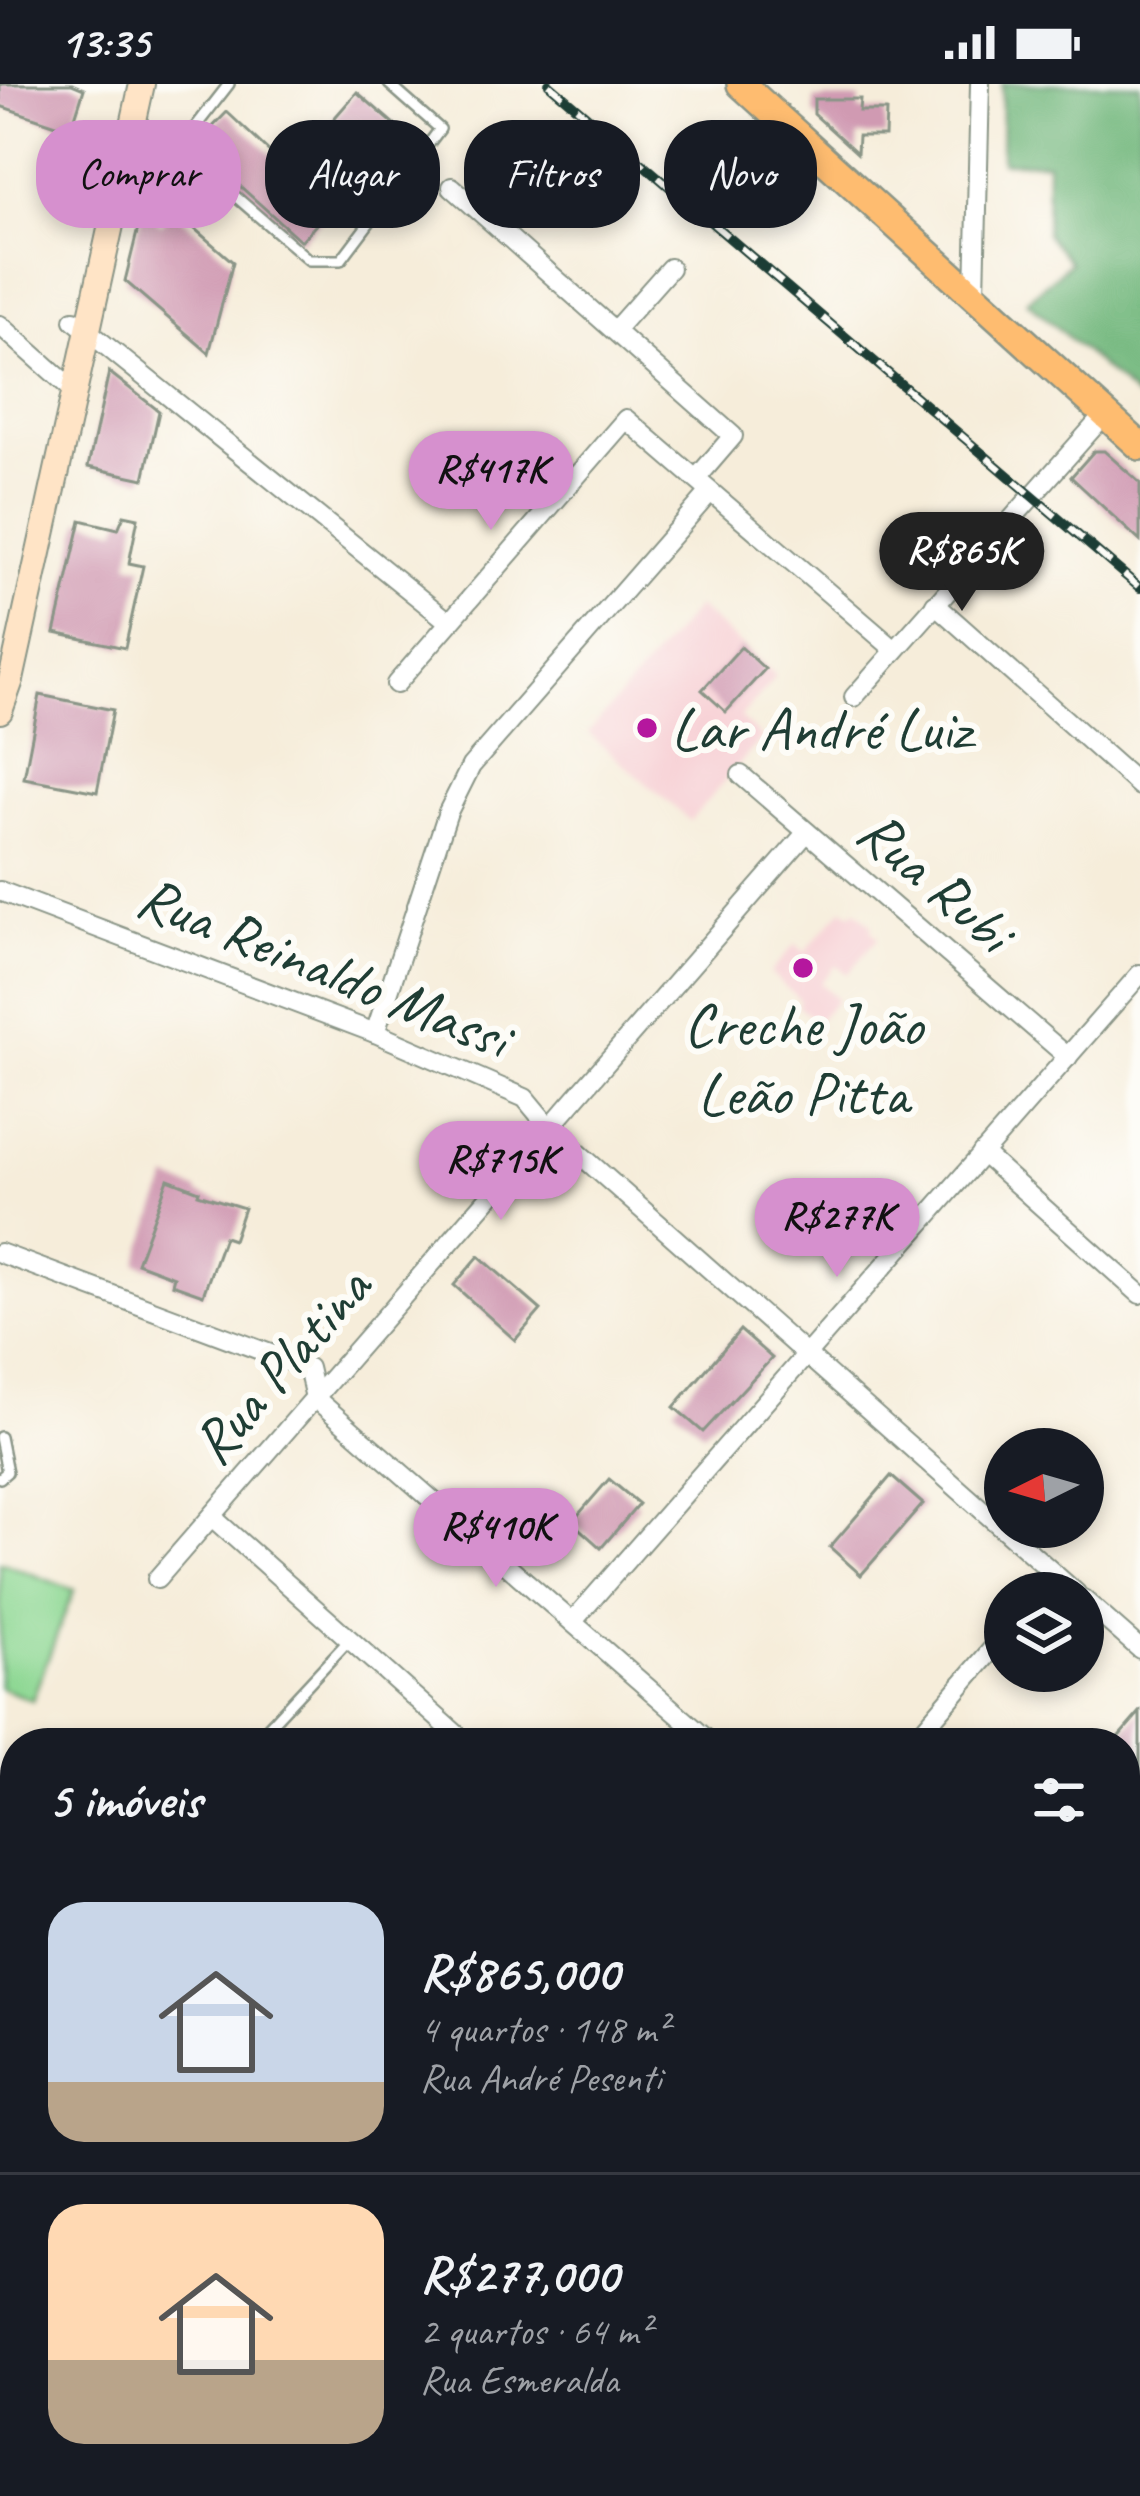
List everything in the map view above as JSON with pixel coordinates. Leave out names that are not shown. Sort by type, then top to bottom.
[{"type":"main road","points":[[121,120],[126,84]]},
{"type":"main road","points":[[131,120],[142,84]]},
{"type":"main road","points":[[741,84],[1140,446]]},
{"type":"main road","points":[[0,711],[11,680],[27,564],[102,228]]},
{"type":"main road","points":[[0,650],[27,564]]},
{"type":"street","points":[[975,293],[980,84]]},
{"type":"street","points":[[375,1033],[448,812],[471,766],[703,485],[733,436],[452,187]]},
{"type":"street","points":[[615,331],[670,268]]},
{"type":"street","points":[[0,325],[67,384]]},
{"type":"street","points":[[81,326],[449,622]]},
{"type":"street","points":[[854,697],[1105,414]]},
{"type":"street","points":[[396,684],[626,419],[895,650]]},
{"type":"street","points":[[935,604],[1140,786]]},
{"type":"street","name":"Rua Rubi","points":[[742,775],[1069,1057]]},
{"type":"street","name":"Rua Platina","points":[[157,1580],[806,832]]},
{"type":"street","name":"Rua Reinaldo Massi","points":[[0,891],[375,1033],[525,1097],[549,1127],[1053,1572]]},
{"type":"street","points":[[573,1621],[1140,974]]},
{"type":"street","points":[[982,1153],[1140,1294]]},
{"type":"street","points":[[0,1253],[332,1377]]},
{"type":"street","points":[[308,1368],[315,1398],[694,1728]]},
{"type":"street","points":[[212,1517],[449,1728]]},
{"type":"street","name":"Rua Reinaldo Massi","points":[[1104,1617],[1140,1649]]},
{"type":"street","points":[[925,1728],[984,1659]]},
{"type":"lane","points":[[229,84],[190,134],[190,158],[309,260],[341,260],[440,129],[388,84]]},
{"type":"lane","points":[[0,1437],[7,1472],[0,1478]]},
{"type":"lane","points":[[267,1728],[350,1639]]},
{"type":"shaded area","points":[[697,607],[776,676],[740,718],[762,738],[690,821],[588,733]]},
{"type":"shaded area","name":"Creche João Leão Pitta","points":[[843,908],[851,914],[856,910],[878,938],[847,974],[836,965],[820,983],[837,999],[816,1022],[770,973],[795,944],[805,952]]},
{"type":"green space","points":[[1002,84],[1140,84],[1140,401],[1027,301],[1070,262],[1046,234],[1047,162],[1001,162]]},
{"type":"green space","points":[[0,1562],[74,1590],[32,1700],[0,1688]]},
{"type":"building","points":[[0,84],[72,84],[84,89],[74,120],[41,120],[0,106]]},
{"type":"building","points":[[357,92],[389,120],[333,120]]},
{"type":"building","points":[[814,99],[860,99],[859,111],[886,111],[885,136],[858,136],[857,153],[814,114]]},
{"type":"building","points":[[241,125],[265,148],[265,209],[241,187]]},
{"type":"building","points":[[138,228],[194,228],[233,262],[209,353],[125,281]]},
{"type":"building","points":[[287,228],[313,228],[301,241]]},
{"type":"building","points":[[109,372],[159,411],[144,479],[88,467]]},
{"type":"building","points":[[1094,451],[1104,451],[1140,483],[1140,541],[1071,477]]},
{"type":"building","points":[[124,515],[138,518],[129,563],[143,566],[125,648],[55,633],[81,520],[118,529]]},
{"type":"building","points":[[741,647],[765,669],[726,712],[702,690]]},
{"type":"building","points":[[40,695],[113,710],[97,792],[24,778]]},
{"type":"building","points":[[168,1179],[244,1208],[233,1240],[224,1237],[203,1295],[172,1284],[174,1277],[137,1263]]},
{"type":"building","points":[[479,1256],[541,1310],[515,1340],[454,1285]]},
{"type":"building","points":[[740,1330],[772,1358],[703,1432],[674,1407]]},
{"type":"building","points":[[891,1476],[923,1504],[861,1575],[830,1547]]},
{"type":"building","points":[[609,1479],[639,1504],[601,1548],[572,1522]]},
{"type":"building","points":[[1140,1712],[1140,1728],[1126,1728]]},
{"type":"railway","points":[[549,84],[1140,588]]},
{"type":"place","name":"Lar André Luiz","points":[[647,728]]},
{"type":"place","name":"Creche João Leão Pitta","points":[[803,968]]}]
